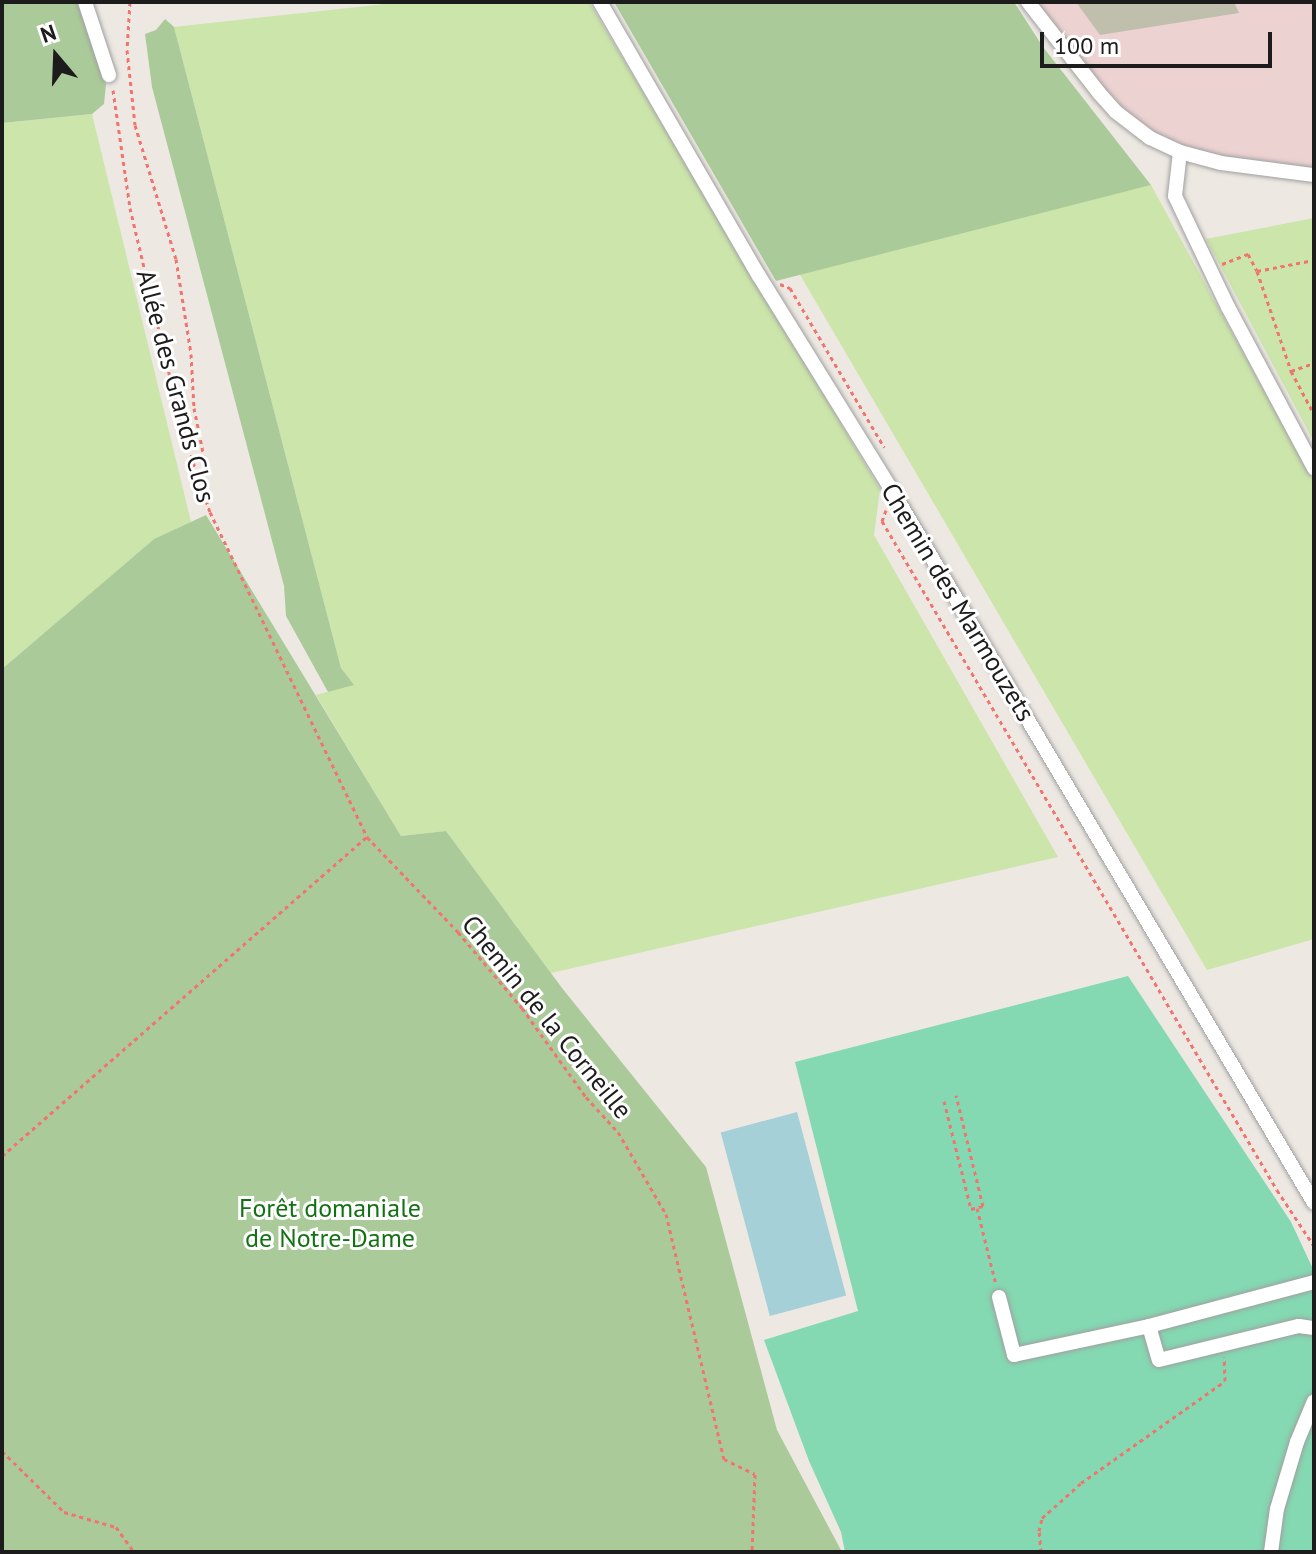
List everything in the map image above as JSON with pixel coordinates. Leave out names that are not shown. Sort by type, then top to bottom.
[{"type":"street","points":[[85,2],[109,75]]},
{"type":"street","name":"Chemin des Marmouzets","points":[[600,2],[759,276],[893,492],[1314,1203]]},
{"type":"street","points":[[1028,2],[1116,112],[1150,138],[1180,152],[1258,170],[1314,175]]},
{"type":"street","points":[[1180,152],[1175,196],[1209,269],[1314,468]]},
{"type":"street","points":[[999,1297],[1014,1355],[1149,1326],[1314,1282]]},
{"type":"street","points":[[1149,1326],[1159,1360],[1299,1326],[1314,1328]]},
{"type":"street","points":[[1271,1552],[1281,1496],[1297,1442],[1314,1401]]},
{"type":"path","points":[[130,2],[127,50],[135,125],[176,259],[191,354],[194,408],[208,477]]},
{"type":"path","name":"Allée des Grands Clos","points":[[109,75],[115,97],[130,208],[144,271],[183,432],[210,512],[367,837]]},
{"type":"path","points":[[1209,269],[1248,254],[1257,271],[1291,371],[1314,414]]},
{"type":"path","points":[[1257,271],[1314,260]]},
{"type":"path","points":[[1291,371],[1314,363]]},
{"type":"path","points":[[893,492],[882,521],[1269,1176],[1314,1246]]},
{"type":"path","points":[[2,1156],[367,837]]},
{"type":"path","name":"Chemin de la Corneille","points":[[367,837],[458,932],[522,1008],[586,1097],[618,1132],[666,1214],[724,1459],[755,1474],[752,1552]]},
{"type":"path","points":[[944,1101],[971,1209],[983,1206],[956,1095]]},
{"type":"path","points":[[977,1208],[999,1297]]},
{"type":"path","points":[[1041,1552],[1039,1531],[1042,1518],[1081,1483],[1225,1381],[1227,1367],[1221,1345]]},
{"type":"path","points":[[2,1451],[64,1512],[116,1527],[134,1552]]},
{"type":"shaded area","points":[[1028,2],[1314,2],[1314,175],[1221,163],[1140,131]]},
{"type":"shaded area","points":[[1076,2],[1234,2],[1239,13],[1100,35]]},
{"type":"green space","points":[[2,2],[78,2],[106,84],[104,104],[92,114],[2,123]]},
{"type":"green space","points":[[404,2],[589,2],[880,489],[874,535],[1058,857],[551,973],[446,831],[401,836],[316,695],[353,685],[341,668],[174,27]]},
{"type":"green space","points":[[614,2],[1014,2],[1043,47],[1151,185],[776,281]]},
{"type":"green space","points":[[165,19],[174,27],[341,668],[354,685],[328,692],[286,616],[284,586],[152,87],[145,34],[156,30]]},
{"type":"green space","points":[[92,114],[191,522],[154,539],[2,669],[2,123]]},
{"type":"green space","points":[[1151,185],[1314,482],[1314,939],[1207,970],[799,273]]},
{"type":"green space","points":[[1314,218],[1314,442],[1206,239]]},
{"type":"green space","name":"Forêt domaniale de Notre-Dame","points":[[206,515],[401,836],[446,831],[562,988],[706,1167],[777,1430],[842,1552],[2,1552],[2,669],[154,539]]},
{"type":"green space","points":[[1128,976],[1291,1222],[1314,1271],[1314,1552],[845,1552],[841,1532],[809,1461],[764,1340],[858,1311],[795,1062]]},
{"type":"water","points":[[797,1112],[846,1296],[770,1316],[721,1132]]}]
